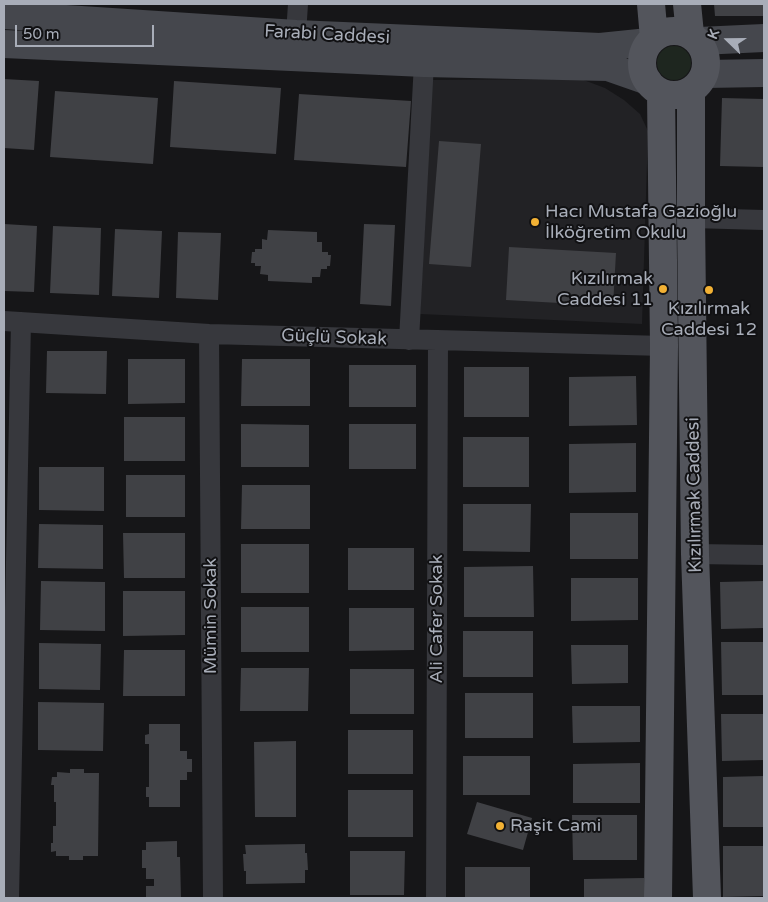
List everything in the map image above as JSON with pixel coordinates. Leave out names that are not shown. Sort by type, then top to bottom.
[{"type":"main road","points":[[651,4],[652,40]]},
{"type":"main road","points":[[687,4],[695,38]]},
{"type":"main road","points":[[672,30],[682,31],[695,38],[705,51],[707,62],[698,82],[682,95],[671,95],[654,87],[643,72],[642,61],[644,51],[652,40],[662,33],[672,30]]},
{"type":"main road","name":"Kızılırmak Caddesi","points":[[698,82],[691,218],[695,554],[707,898]]},
{"type":"main road","name":"Kızılırmak Caddesi","points":[[654,87],[664,346],[658,898]]},
{"type":"street","points":[[296,34],[298,4]]},
{"type":"street","name":"Farabi Caddesi","points":[[4,15],[296,34],[600,47],[652,40]]},
{"type":"street","points":[[695,38],[764,38]]},
{"type":"street","name":"Farabi Caddesi","points":[[4,44],[424,63],[608,67],[654,87]]},
{"type":"street","points":[[409,340],[424,63]]},
{"type":"street","points":[[698,82],[764,73]]},
{"type":"street","points":[[691,218],[764,220]]},
{"type":"street","points":[[8,898],[13,321]]},
{"type":"street","name":"Güçlü Sokak","points":[[13,321],[209,334],[664,346]]},
{"type":"street","name":"Mümin Sokak","points":[[209,334],[213,898]]},
{"type":"street","name":"Ali Cafer Sokak","points":[[436,898],[438,340]]},
{"type":"street","points":[[695,554],[764,554]]},
{"type":"shaded area","points":[[674,46],[686,51],[691,63],[686,75],[674,80],[662,75],[657,63],[662,51]]},
{"type":"shaded area","name":"Hacı Mustafa Gazioğlu İlköğretim Okulu","points":[[581,79],[605,88],[624,100],[640,114],[648,131],[642,324],[420,314],[432,80]]},
{"type":"building","points":[[714,4],[764,4],[764,16],[715,16]]},
{"type":"building","points":[[4,79],[39,81],[34,150],[4,148]]},
{"type":"building","points":[[174,81],[281,88],[276,154],[170,147]]},
{"type":"building","points":[[55,91],[158,98],[153,164],[50,157]]},
{"type":"building","points":[[299,94],[411,101],[406,167],[294,160]]},
{"type":"building","points":[[722,98],[764,99],[764,167],[720,166]]},
{"type":"building","points":[[439,141],[481,144],[471,267],[429,264]]},
{"type":"building","points":[[4,224],[37,226],[34,292],[4,291]]},
{"type":"building","points":[[364,224],[395,225],[391,306],[360,304]]},
{"type":"building","points":[[53,226],[101,228],[99,295],[50,293]]},
{"type":"building","points":[[115,229],[162,231],[159,298],[112,296]]},
{"type":"building","points":[[268,230],[317,232],[317,242],[322,242],[322,252],[328,252],[328,255],[331,255],[330,266],[327,266],[327,269],[321,269],[320,277],[312,277],[312,283],[268,281],[268,275],[260,274],[261,266],[255,266],[255,263],[251,263],[252,252],[255,252],[255,249],[262,249],[262,239],[267,240]]},
{"type":"building","points":[[178,232],[221,233],[218,300],[176,298]]},
{"type":"building","points":[[509,247],[616,253],[613,306],[506,300]]},
{"type":"building","points":[[47,351],[107,351],[106,394],[46,393]]},
{"type":"building","points":[[128,359],[185,359],[185,403],[128,404]]},
{"type":"building","points":[[242,359],[310,359],[310,406],[241,406]]},
{"type":"building","points":[[349,365],[416,365],[416,407],[349,407]]},
{"type":"building","points":[[464,367],[529,367],[529,417],[464,417]]},
{"type":"building","points":[[636,376],[637,425],[569,426],[569,377]]},
{"type":"building","points":[[124,417],[185,417],[185,461],[124,461]]},
{"type":"building","points":[[241,424],[309,425],[309,467],[241,467]]},
{"type":"building","points":[[349,424],[416,424],[416,469],[349,469]]},
{"type":"building","points":[[463,437],[529,437],[529,487],[463,487]]},
{"type":"building","points":[[636,443],[636,492],[569,493],[569,444]]},
{"type":"building","points":[[39,467],[104,467],[104,511],[39,510]]},
{"type":"building","points":[[126,475],[185,475],[185,517],[126,517]]},
{"type":"building","points":[[242,485],[310,485],[310,529],[241,529]]},
{"type":"building","points":[[463,504],[531,504],[530,552],[463,551]]},
{"type":"building","points":[[570,513],[638,513],[638,559],[570,559]]},
{"type":"building","points":[[39,524],[103,525],[103,569],[38,568]]},
{"type":"building","points":[[123,533],[185,533],[185,578],[124,578]]},
{"type":"building","points":[[241,544],[309,544],[309,593],[241,593]]},
{"type":"building","points":[[348,548],[414,548],[414,590],[348,590]]},
{"type":"building","points":[[533,566],[534,617],[464,617],[464,567]]},
{"type":"building","points":[[571,578],[638,578],[638,620],[571,621]]},
{"type":"building","points":[[41,581],[105,582],[105,631],[40,630]]},
{"type":"building","points":[[764,581],[764,628],[721,629],[720,582]]},
{"type":"building","points":[[123,591],[185,591],[185,635],[123,636]]},
{"type":"building","points":[[241,607],[309,607],[309,652],[241,652]]},
{"type":"building","points":[[349,608],[414,608],[414,650],[349,651]]},
{"type":"building","points":[[463,631],[533,631],[533,677],[463,677]]},
{"type":"building","points":[[721,642],[764,642],[764,695],[722,695]]},
{"type":"building","points":[[39,643],[101,644],[100,690],[39,689]]},
{"type":"building","points":[[571,645],[628,645],[628,683],[572,684]]},
{"type":"building","points":[[124,650],[185,650],[185,696],[123,696]]},
{"type":"building","points":[[241,668],[309,668],[308,711],[240,711]]},
{"type":"building","points":[[350,669],[414,669],[414,714],[350,714]]},
{"type":"building","points":[[465,693],[533,693],[533,738],[465,738]]},
{"type":"building","points":[[38,702],[104,703],[103,751],[38,750]]},
{"type":"building","points":[[572,706],[640,706],[640,742],[573,743]]},
{"type":"building","points":[[721,714],[764,714],[764,760],[722,761]]},
{"type":"building","points":[[149,724],[180,724],[180,751],[187,751],[187,759],[192,759],[192,772],[187,772],[187,780],[180,780],[180,807],[149,807],[146,787],[149,787],[149,744],[145,744],[145,735],[149,734]]},
{"type":"building","points":[[348,730],[413,730],[413,774],[348,774]]},
{"type":"building","points":[[296,741],[296,817],[255,817],[254,742]]},
{"type":"building","points":[[463,756],[530,756],[530,795],[463,795]]},
{"type":"building","points":[[640,763],[640,803],[573,803],[573,764]]},
{"type":"building","points":[[70,769],[84,769],[84,773],[99,773],[98,856],[83,856],[83,860],[69,860],[69,856],[56,856],[56,851],[51,852],[53,826],[56,826],[56,802],[54,802],[54,785],[51,785],[52,777],[57,777],[57,772],[70,773]]},
{"type":"building","points":[[764,776],[764,827],[723,827],[723,777]]},
{"type":"building","points":[[348,790],[413,790],[413,837],[348,837]]},
{"type":"building","name":"Raşit Cami","points":[[477,802],[532,818],[523,850],[467,834]]},
{"type":"building","points":[[572,815],[637,815],[637,860],[573,860]]},
{"type":"building","points":[[177,841],[177,857],[180,857],[181,898],[146,898],[146,886],[154,886],[154,879],[146,879],[146,868],[142,868],[142,850],[146,850],[146,842]]},
{"type":"building","points":[[305,844],[308,870],[305,870],[305,883],[246,884],[243,854],[246,854],[245,845]]},
{"type":"building","points":[[723,846],[764,846],[764,896],[723,897]]},
{"type":"building","points":[[350,851],[405,851],[404,895],[350,895]]},
{"type":"building","points":[[465,867],[530,867],[530,898],[465,898]]},
{"type":"building","points":[[644,878],[645,898],[584,898],[584,879]]},
{"type":"place","name":"Hacı Mustafa Gazioğlu İlköğretim Okulu","points":[[535,222]]},
{"type":"place","name":"Kızılırmak Caddesi 11","points":[[663,289]]},
{"type":"place","name":"Kızılırmak Caddesi 12","points":[[709,290]]},
{"type":"place","name":"Raşit Cami","points":[[500,826]]}]
